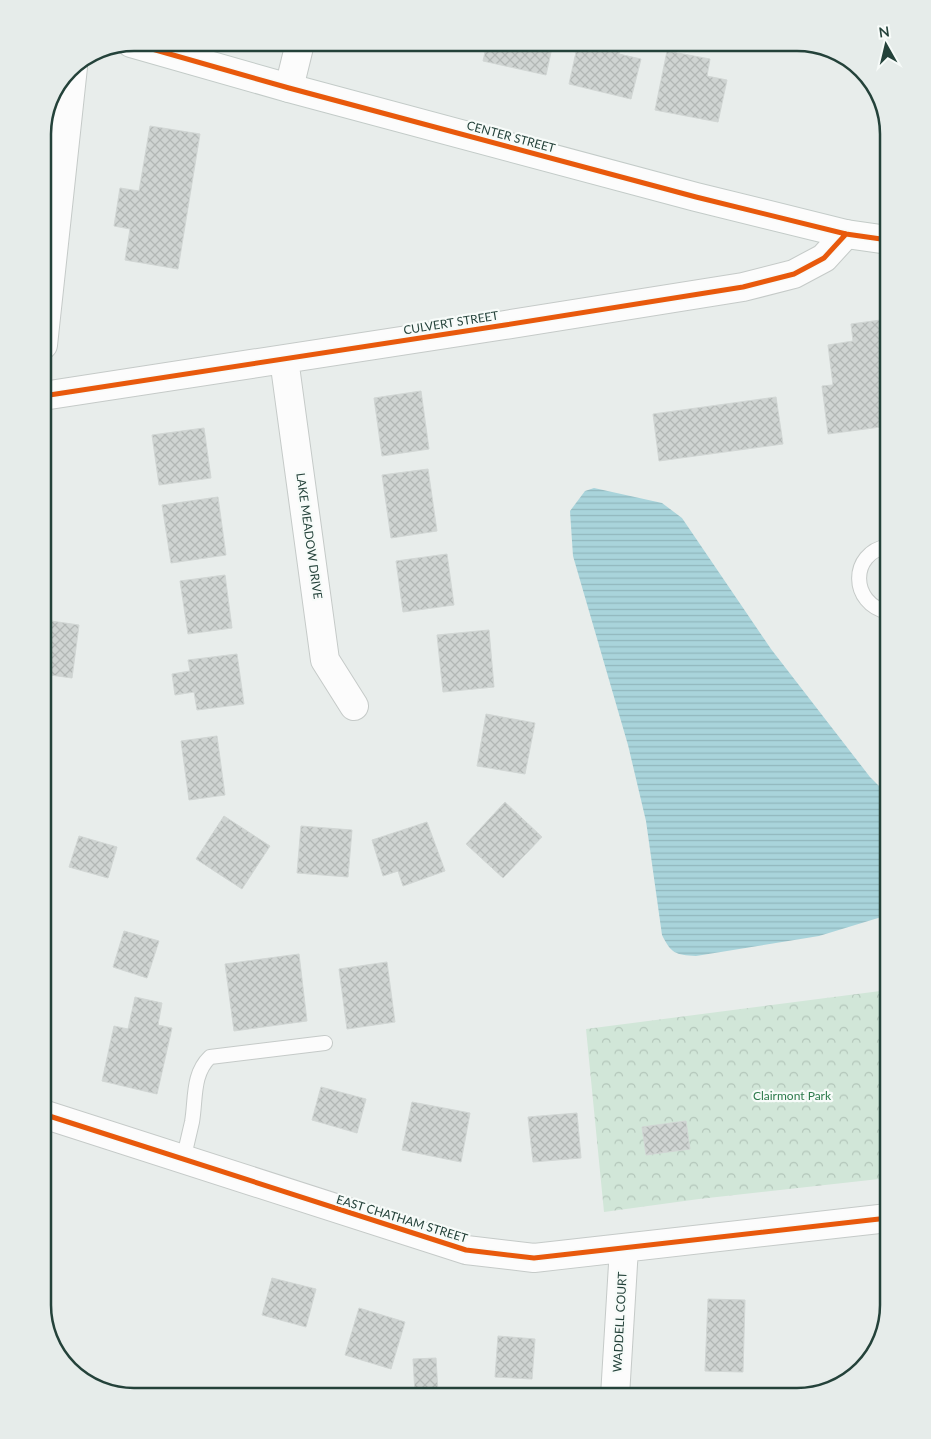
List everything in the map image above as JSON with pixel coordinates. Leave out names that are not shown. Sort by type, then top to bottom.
[{"type":"street","name":"CENTER STREET","points":[[159,51],[289,88],[696,197],[846,234],[880,239]]},
{"type":"street","points":[[289,88],[298,51]]},
{"type":"street","points":[[51,271],[72,80]]},
{"type":"street","name":"CULVERT STREET","points":[[51,395],[743,287],[794,274],[824,258],[846,234]]},
{"type":"street","name":"LAKE MEADOW DRIVE","points":[[284,359],[325,660],[354,706]]},
{"type":"street","name":"EAST CHATHAM STREET","points":[[51,1117],[466,1250],[534,1258],[880,1219]]},
{"type":"street","name":"WADDELL COURT","points":[[615,1388],[624,1248]]},
{"type":"lane","points":[[880,549],[872,552],[865,560],[860,571],[859,582],[868,602],[880,610]]},
{"type":"lane","points":[[183,1160],[192,1122],[196,1082],[202,1064],[210,1056],[325,1043]]},
{"type":"green space","name":"Clairmont Park","points":[[880,991],[880,1179],[699,1199],[604,1212],[586,1029]]},
{"type":"water","points":[[594,488],[662,503],[682,518],[771,649],[870,777],[880,787],[880,917],[819,936],[696,956],[678,954],[668,946],[662,935],[646,821],[628,745],[573,556],[570,511],[585,491]]},
{"type":"building","points":[[485,51],[551,51],[546,75],[483,61]]},
{"type":"building","points":[[576,51],[620,51],[619,54],[641,59],[631,99],[569,84]]},
{"type":"building","points":[[667,51],[710,59],[707,76],[727,80],[718,122],[655,110]]},
{"type":"building","points":[[150,126],[200,134],[178,269],[125,260],[130,229],[114,226],[120,188],[139,191]]},
{"type":"building","points":[[880,320],[880,427],[828,434],[822,386],[833,385],[828,345],[853,341],[851,324]]},
{"type":"building","points":[[421,391],[429,449],[382,456],[374,398]]},
{"type":"building","points":[[776,397],[783,444],[659,461],[653,414]]},
{"type":"building","points":[[204,428],[211,478],[159,485],[152,435]]},
{"type":"building","points":[[428,469],[437,531],[391,538],[382,475]]},
{"type":"building","points":[[218,497],[226,555],[171,563],[162,505]]},
{"type":"building","points":[[447,554],[454,605],[403,612],[396,561]]},
{"type":"building","points":[[225,575],[232,628],[188,634],[180,581]]},
{"type":"building","points":[[51,621],[79,625],[72,678],[51,675]]},
{"type":"building","points":[[489,630],[494,687],[443,692],[437,635]]},
{"type":"building","points":[[237,654],[244,704],[197,710],[194,692],[175,695],[172,674],[190,671],[188,660]]},
{"type":"building","points":[[486,714],[535,723],[525,774],[477,766]]},
{"type":"building","points":[[217,736],[225,795],[189,800],[181,741]]},
{"type":"building","points":[[505,802],[542,837],[503,878],[466,844]]},
{"type":"building","points":[[224,816],[270,846],[242,889],[196,859]]},
{"type":"building","points":[[427,822],[445,871],[403,886],[398,871],[383,876],[372,840]]},
{"type":"building","points":[[301,826],[352,830],[348,877],[297,873]]},
{"type":"building","points":[[79,836],[117,847],[108,878],[69,867]]},
{"type":"building","points":[[124,931],[159,941],[147,978],[113,967]]},
{"type":"building","points":[[299,954],[307,1021],[234,1031],[225,964]]},
{"type":"building","points":[[387,962],[395,1022],[347,1029],[339,969]]},
{"type":"building","points":[[135,997],[162,1003],[158,1025],[172,1028],[157,1094],[102,1081],[114,1026],[128,1029]]},
{"type":"building","points":[[321,1087],[366,1099],[357,1133],[312,1120]]},
{"type":"building","points":[[412,1102],[470,1113],[461,1162],[402,1150]]},
{"type":"building","points":[[577,1113],[581,1158],[533,1162],[528,1117]]},
{"type":"building","points":[[686,1121],[690,1149],[646,1155],[642,1127]]},
{"type":"building","points":[[272,1278],[316,1289],[306,1327],[262,1315]]},
{"type":"building","points":[[708,1299],[745,1300],[743,1372],[705,1371]]},
{"type":"building","points":[[359,1308],[405,1322],[391,1369],[345,1355]]},
{"type":"building","points":[[498,1336],[535,1339],[532,1379],[495,1377]]},
{"type":"building","points":[[436,1358],[438,1388],[415,1388],[413,1359]]},
{"type":"cycle path","points":[[159,51],[289,88],[696,197],[846,234],[880,239]]},
{"type":"cycle path","points":[[51,395],[743,287],[794,274],[824,258],[846,234]]},
{"type":"cycle path","points":[[51,1117],[466,1250],[534,1258],[880,1219]]}]
